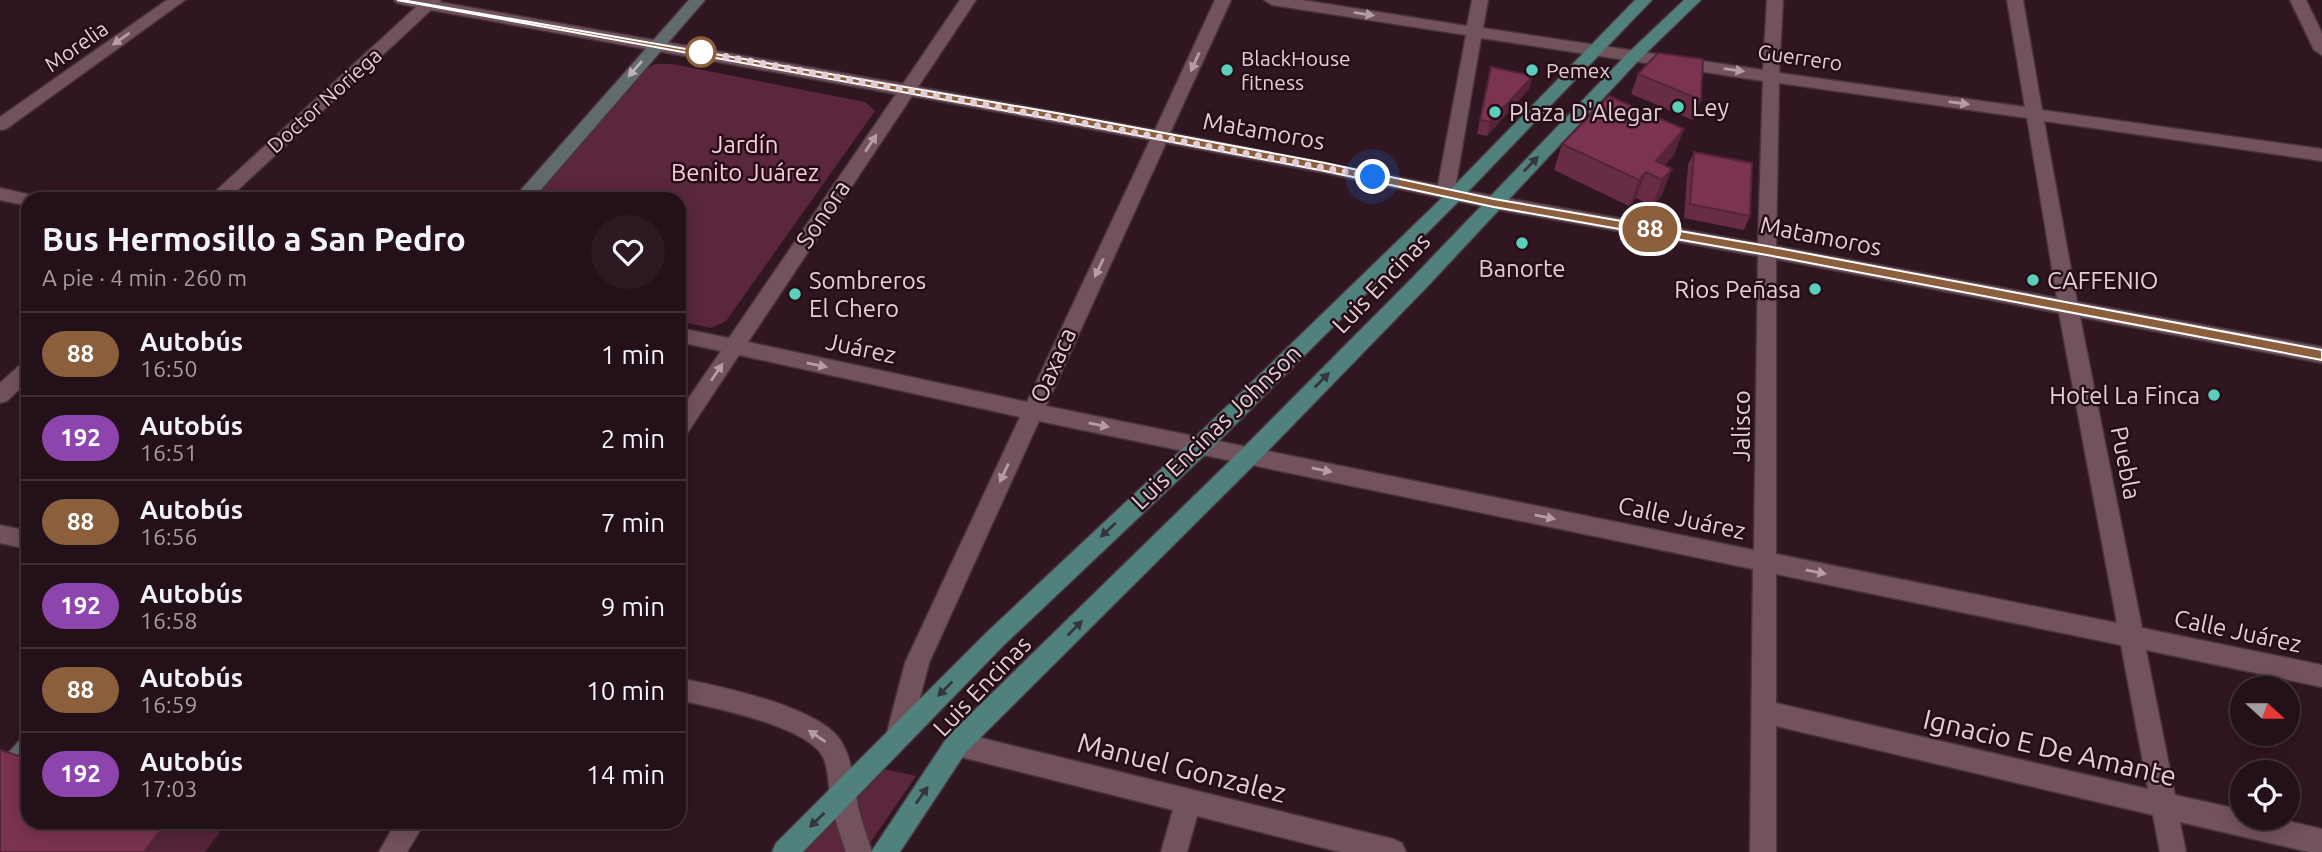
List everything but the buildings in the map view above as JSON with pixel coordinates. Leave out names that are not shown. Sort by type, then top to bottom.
[{"type":"main road","points":[[528,192],[697,0]]},
{"type":"main road","name":"Luis Encinas Johnson","points":[[785,852],[1096,542],[1201,445],[1450,194],[1597,52],[1644,0]]},
{"type":"main road","name":"Luis Encinas","points":[[884,852],[957,744],[1250,455],[1633,57],[1693,0]]},
{"type":"main road","points":[[0,781],[21,758]]},
{"type":"street","name":"Morelia","points":[[0,125],[177,0]]},
{"type":"street","name":"Matamoros","points":[[402,0],[431,2],[1160,137],[1494,203],[1767,250],[2322,355]]},
{"type":"street","name":"Sonora","points":[[686,419],[968,0]]},
{"type":"street","name":"Oaxaca","points":[[899,736],[917,663],[1223,0]]},
{"type":"street","name":"Guerrero","points":[[1272,0],[1597,52],[2322,155]]},
{"type":"street","points":[[1450,194],[1480,0]]},
{"type":"street","name":"Jalisco","points":[[1763,852],[1767,250],[1770,76],[1775,0]]},
{"type":"street","name":"Puebla","points":[[2015,0],[2068,307],[2173,852]]},
{"type":"street","points":[[2298,0],[2322,50]]},
{"type":"street","name":"Doctor Noriega","points":[[224,192],[431,2]]},
{"type":"street","points":[[0,194],[21,198]]},
{"type":"street","name":"Juárez","points":[[686,337],[1032,411]]},
{"type":"street","points":[[0,395],[21,376]]},
{"type":"street","name":"Calle Juárez","points":[[1032,411],[2322,676]]},
{"type":"street","points":[[0,534],[21,538]]},
{"type":"street","points":[[686,691],[764,712],[805,728],[829,744],[839,762],[843,796],[859,852]]},
{"type":"street","name":"Ignacio E De Amante","points":[[1764,712],[2322,842]]},
{"type":"street","name":"Manuel Gonzalez","points":[[957,744],[1393,852]]},
{"type":"street","points":[[1174,852],[1188,802]]},
{"type":"street","points":[[392,852],[407,829]]},
{"type":"green space","name":"Jardín Benito Juárez","points":[[655,64],[672,64],[865,102],[875,111],[726,321],[711,328],[686,323],[686,192],[536,192],[643,71]]},
{"type":"green space","points":[[880,768],[916,776],[864,852],[801,852]]},
{"type":"bus line","name":"88","points":[[402,0],[1062,118],[1325,167],[1494,203],[1767,250],[2322,355]]},
{"type":"place","name":"BlackHouse fitness","points":[[1227,70]]},
{"type":"place","name":"Pemex","points":[[1532,70]]},
{"type":"place","name":"Ley","points":[[1678,107]]},
{"type":"place","name":"Plaza D'Alegar","points":[[1495,112]]},
{"type":"place","name":"Banorte","points":[[1522,243]]},
{"type":"place","name":"CAFFENIO","points":[[2033,280]]},
{"type":"place","name":"Rios Peñasa","points":[[1815,289]]},
{"type":"place","name":"Sombreros El Chero","points":[[795,294]]},
{"type":"place","name":"Hotel La Finca","points":[[2214,395]]},
{"type":"route","points":[[701,52],[1373,177]]}]
